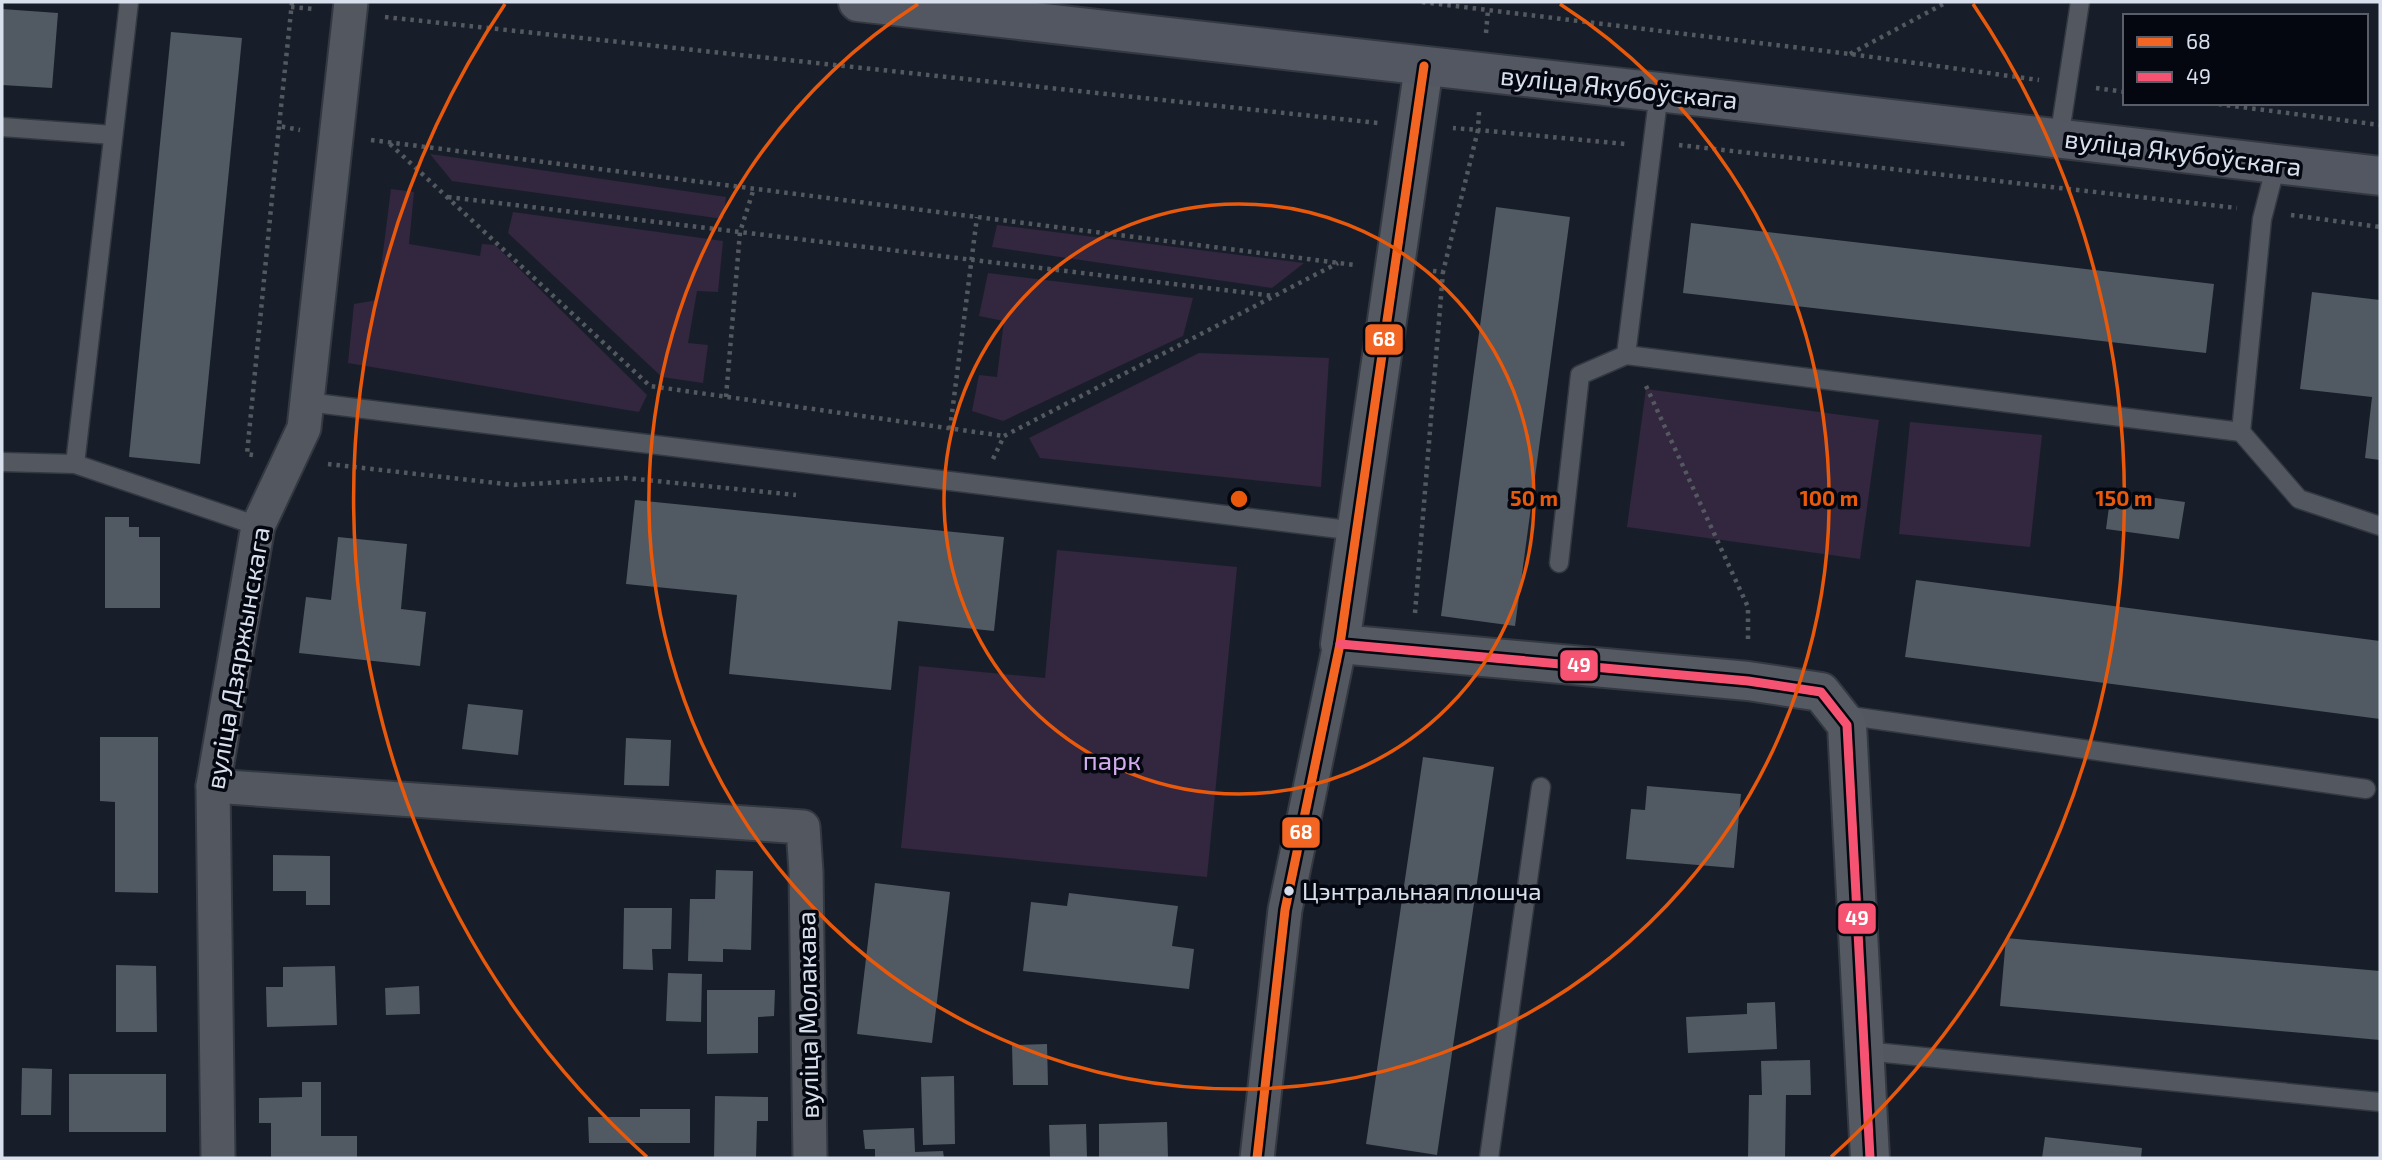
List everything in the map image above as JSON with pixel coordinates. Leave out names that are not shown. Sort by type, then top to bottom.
[{"type":"main road","name":"вуліца Якубоўскага","points":[[858,2],[2380,176]]},
{"type":"main road","points":[[1424,66],[1340,644],[1748,681],[1821,692],[1847,724],[1870,1158]]},
{"type":"street","name":"вуліца Дзяржынскага","points":[[218,1158],[213,786],[258,526],[304,428],[351,7]]},
{"type":"street","points":[[1257,1158],[1285,910],[1340,644]]},
{"type":"street","name":"вуліца Молакава","points":[[213,786],[803,827],[810,1158]]},
{"type":"lane","points":[[75,464],[129,2]]},
{"type":"lane","points":[[2059,139],[2080,2]]},
{"type":"lane","points":[[1626,355],[1658,92]]},
{"type":"lane","points":[[2,127],[113,135]]},
{"type":"lane","points":[[2241,432],[2264,211],[2276,165]]},
{"type":"lane","points":[[1559,563],[1580,375],[1626,355],[2241,432],[2299,499],[2380,526]]},
{"type":"lane","points":[[307,402],[1356,531]]},
{"type":"lane","points":[[2,462],[75,464],[258,526]]},
{"type":"lane","points":[[1838,714],[2366,789]]},
{"type":"lane","points":[[1489,1158],[1541,787]]},
{"type":"lane","points":[[1864,1051],[2380,1102]]},
{"type":"path","points":[[1422,2],[1850,54],[2123,92]]},
{"type":"path","points":[[1850,54],[1947,2]]},
{"type":"path","points":[[802,495],[626,478],[514,485],[247,454],[292,4],[351,7],[1386,124]]},
{"type":"path","points":[[2225,105],[2380,125]]},
{"type":"path","points":[[279,126],[336,136],[1394,270],[1443,272]]},
{"type":"path","points":[[1410,651],[1443,272],[1478,130]]},
{"type":"path","points":[[388,142],[650,386],[1004,436],[1339,263]]},
{"type":"path","points":[[1678,145],[2264,211],[2380,227]]},
{"type":"path","points":[[726,397],[740,232],[754,188]]},
{"type":"path","points":[[448,197],[1274,296]]},
{"type":"path","points":[[950,429],[977,217]]},
{"type":"path","points":[[1643,378],[1748,607],[1748,681]]},
{"type":"path","points":[[980,485],[1004,436]]},
{"type":"green space","points":[[430,154],[726,197],[723,219],[452,181]]},
{"type":"green space","points":[[391,189],[414,192],[409,244],[480,256],[482,244],[495,245],[647,395],[639,412],[348,363],[354,304],[377,300]]},
{"type":"green space","points":[[513,212],[723,241],[718,292],[697,291],[688,343],[708,345],[703,383],[662,377],[508,233]]},
{"type":"green space","points":[[997,225],[1304,263],[1272,288],[992,247]]},
{"type":"green space","points":[[988,273],[1193,298],[1183,336],[1003,421],[972,411],[979,375],[997,377],[1004,321],[979,316]]},
{"type":"green space","points":[[1199,353],[1329,358],[1321,487],[1040,458],[1029,438]]},
{"type":"green space","points":[[1646,389],[1879,420],[1860,559],[1627,527]]},
{"type":"green space","points":[[1910,422],[2042,435],[2030,547],[1899,534]]},
{"type":"green space","name":"парк","points":[[1057,550],[1237,567],[1207,877],[901,848],[919,666],[1045,678]]},
{"type":"building","points":[[2,9],[58,13],[52,88],[2,85]]},
{"type":"building","points":[[171,32],[242,38],[200,464],[129,457]]},
{"type":"building","points":[[1496,207],[1570,217],[1515,626],[1441,616]]},
{"type":"building","points":[[1691,223],[2214,284],[2206,353],[1683,293]]},
{"type":"building","points":[[2312,292],[2380,300],[2380,460],[2365,458],[2372,397],[2300,389]]},
{"type":"building","points":[[2111,492],[2185,502],[2179,539],[2106,529]]},
{"type":"building","points":[[635,500],[1004,537],[994,631],[898,621],[891,690],[729,674],[737,595],[626,584]]},
{"type":"building","points":[[105,517],[129,517],[129,527],[139,527],[139,537],[160,537],[160,608],[105,608]]},
{"type":"building","points":[[338,537],[407,544],[401,609],[426,612],[420,666],[299,653],[306,597],[331,600]]},
{"type":"building","points":[[1916,580],[2380,641],[2380,719],[1905,657]]},
{"type":"building","points":[[468,704],[523,710],[518,755],[462,749]]},
{"type":"building","points":[[100,737],[158,737],[158,893],[115,892],[115,802],[100,801]]},
{"type":"building","points":[[626,738],[671,740],[669,786],[624,785]]},
{"type":"building","points":[[1423,757],[1494,767],[1437,1155],[1366,1144]]},
{"type":"building","points":[[1647,786],[1741,794],[1734,868],[1626,859],[1631,809],[1645,810]]},
{"type":"building","points":[[273,855],[330,856],[330,905],[306,905],[306,891],[273,891]]},
{"type":"building","points":[[716,870],[753,871],[751,950],[723,949],[723,962],[688,961],[690,899],[715,899]]},
{"type":"building","points":[[875,883],[950,892],[932,1043],[857,1034]]},
{"type":"building","points":[[1069,893],[1178,906],[1172,946],[1194,949],[1189,989],[1023,971],[1031,902],[1067,906]]},
{"type":"building","points":[[624,908],[672,908],[671,949],[652,949],[653,970],[623,969]]},
{"type":"building","points":[[2006,938],[2380,971],[2380,1040],[2000,1006]]},
{"type":"building","points":[[116,965],[156,966],[157,1032],[116,1032]]},
{"type":"building","points":[[335,966],[337,1025],[267,1027],[266,987],[283,987],[283,967]]},
{"type":"building","points":[[668,973],[702,974],[701,1022],[666,1021]]},
{"type":"building","points":[[419,986],[420,1014],[386,1015],[385,988]]},
{"type":"building","points":[[707,990],[775,990],[774,1016],[758,1017],[758,1053],[707,1054]]},
{"type":"building","points":[[1775,1002],[1777,1049],[1688,1053],[1686,1017],[1747,1014],[1747,1003]]},
{"type":"building","points":[[1047,1044],[1048,1085],[1013,1085],[1012,1045]]},
{"type":"building","points":[[1810,1060],[1811,1095],[1786,1095],[1785,1158],[1748,1158],[1749,1095],[1762,1095],[1761,1061]]},
{"type":"building","points":[[22,1068],[52,1069],[51,1115],[21,1115]]},
{"type":"building","points":[[69,1074],[166,1074],[166,1132],[69,1132]]},
{"type":"building","points":[[954,1076],[955,1144],[923,1145],[921,1077]]},
{"type":"building","points":[[302,1082],[321,1082],[321,1136],[357,1136],[357,1158],[271,1158],[271,1123],[259,1123],[259,1098],[302,1097]]},
{"type":"building","points":[[715,1096],[768,1097],[768,1121],[757,1121],[756,1158],[714,1158]]},
{"type":"building","points":[[640,1109],[690,1109],[690,1143],[589,1143],[588,1117],[640,1117]]},
{"type":"building","points":[[1167,1122],[1168,1158],[1099,1158],[1099,1124]]},
{"type":"building","points":[[1086,1124],[1087,1158],[1050,1158],[1049,1125]]},
{"type":"building","points":[[914,1128],[915,1152],[943,1151],[944,1158],[875,1158],[875,1149],[865,1149],[863,1130]]},
{"type":"building","points":[[2045,1137],[2142,1148],[2141,1158],[2042,1158]]},
{"type":"transit line","name":"68","points":[[1257,1158],[1285,910],[1340,644],[1424,66]]},
{"type":"transit line","name":"49","points":[[1340,644],[1748,681],[1821,692],[1847,725],[1870,1158]]},
{"type":"place","name":"Цэнтральная плошча","points":[[1289,891]]}]
